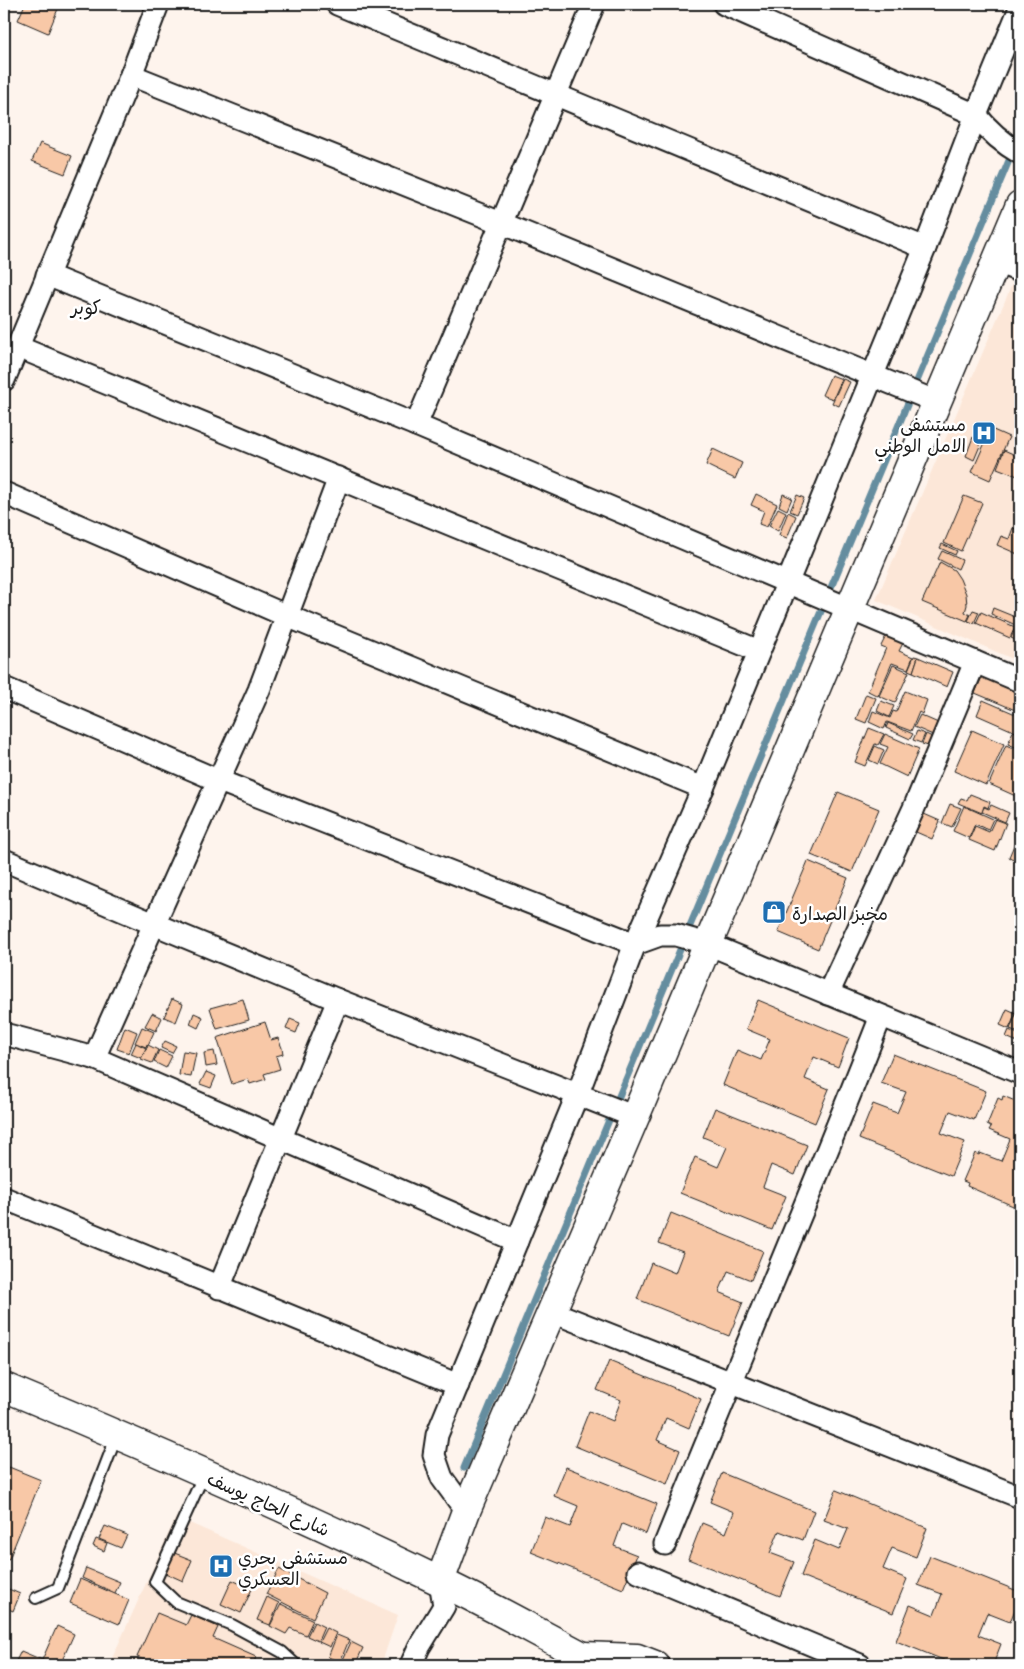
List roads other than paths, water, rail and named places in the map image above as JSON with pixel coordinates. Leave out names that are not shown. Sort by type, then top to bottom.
[{"type":"street","points":[[4,380],[131,75],[158,4]]},
{"type":"street","points":[[337,4],[925,248]]},
{"type":"street","points":[[416,425],[594,4]]},
{"type":"street","points":[[724,4],[976,115],[988,130],[1013,149]]},
{"type":"street","points":[[466,1511],[442,1478],[434,1455],[438,1435],[578,1093],[635,944],[760,651],[925,248],[976,115],[1020,8]]},
{"type":"street","points":[[131,75],[501,223],[930,399]]},
{"type":"street","points":[[411,1665],[419,1647],[444,1606],[440,1582],[466,1511],[550,1311],[629,1114],[693,940],[849,610],[930,399],[1008,267],[1020,205]]},
{"type":"street","points":[[47,275],[416,425],[1020,682]]},
{"type":"street","points":[[18,347],[760,651]]},
{"type":"street","points":[[94,1058],[217,780],[259,690],[339,478]]},
{"type":"street","points":[[4,492],[287,616],[703,788]]},
{"type":"street","points":[[828,994],[914,808],[975,662]]},
{"type":"street","points":[[4,688],[217,780],[635,944],[660,935],[693,940],[1020,1074]]},
{"type":"street","points":[[4,860],[338,1000],[629,1114]]},
{"type":"street","points":[[219,1288],[338,1000]]},
{"type":"street","points":[[665,1544],[730,1382],[828,1151],[881,1016]]},
{"type":"street","points":[[4,1036],[94,1058],[517,1241]]},
{"type":"street","points":[[4,1198],[458,1385]]},
{"type":"street","points":[[550,1311],[1020,1497]]},
{"type":"street","name":"شارع الحاج يوسف","points":[[4,1387],[117,1434],[288,1510],[440,1582],[589,1660],[637,1658],[655,1665]]},
{"type":"street","points":[[638,1572],[836,1660],[860,1665]]},
{"type":"lane","points":[[36,1598],[58,1588],[117,1434]]},
{"type":"lane","points":[[204,1474],[155,1582],[176,1602],[232,1625],[282,1652],[296,1665]]},
{"type":"waterway","points":[[464,1468],[1020,134]]},
{"type":"place","name":"مستشفى الامل الوطني","points":[[984,433]]},
{"type":"place","name":"مخبز الصدارة","points":[[774,912]]},
{"type":"place","name":"مستشفى بحري العسكري","points":[[221,1566]]},
{"type":"district","name":"كوبر","points":[[86,306]]}]
